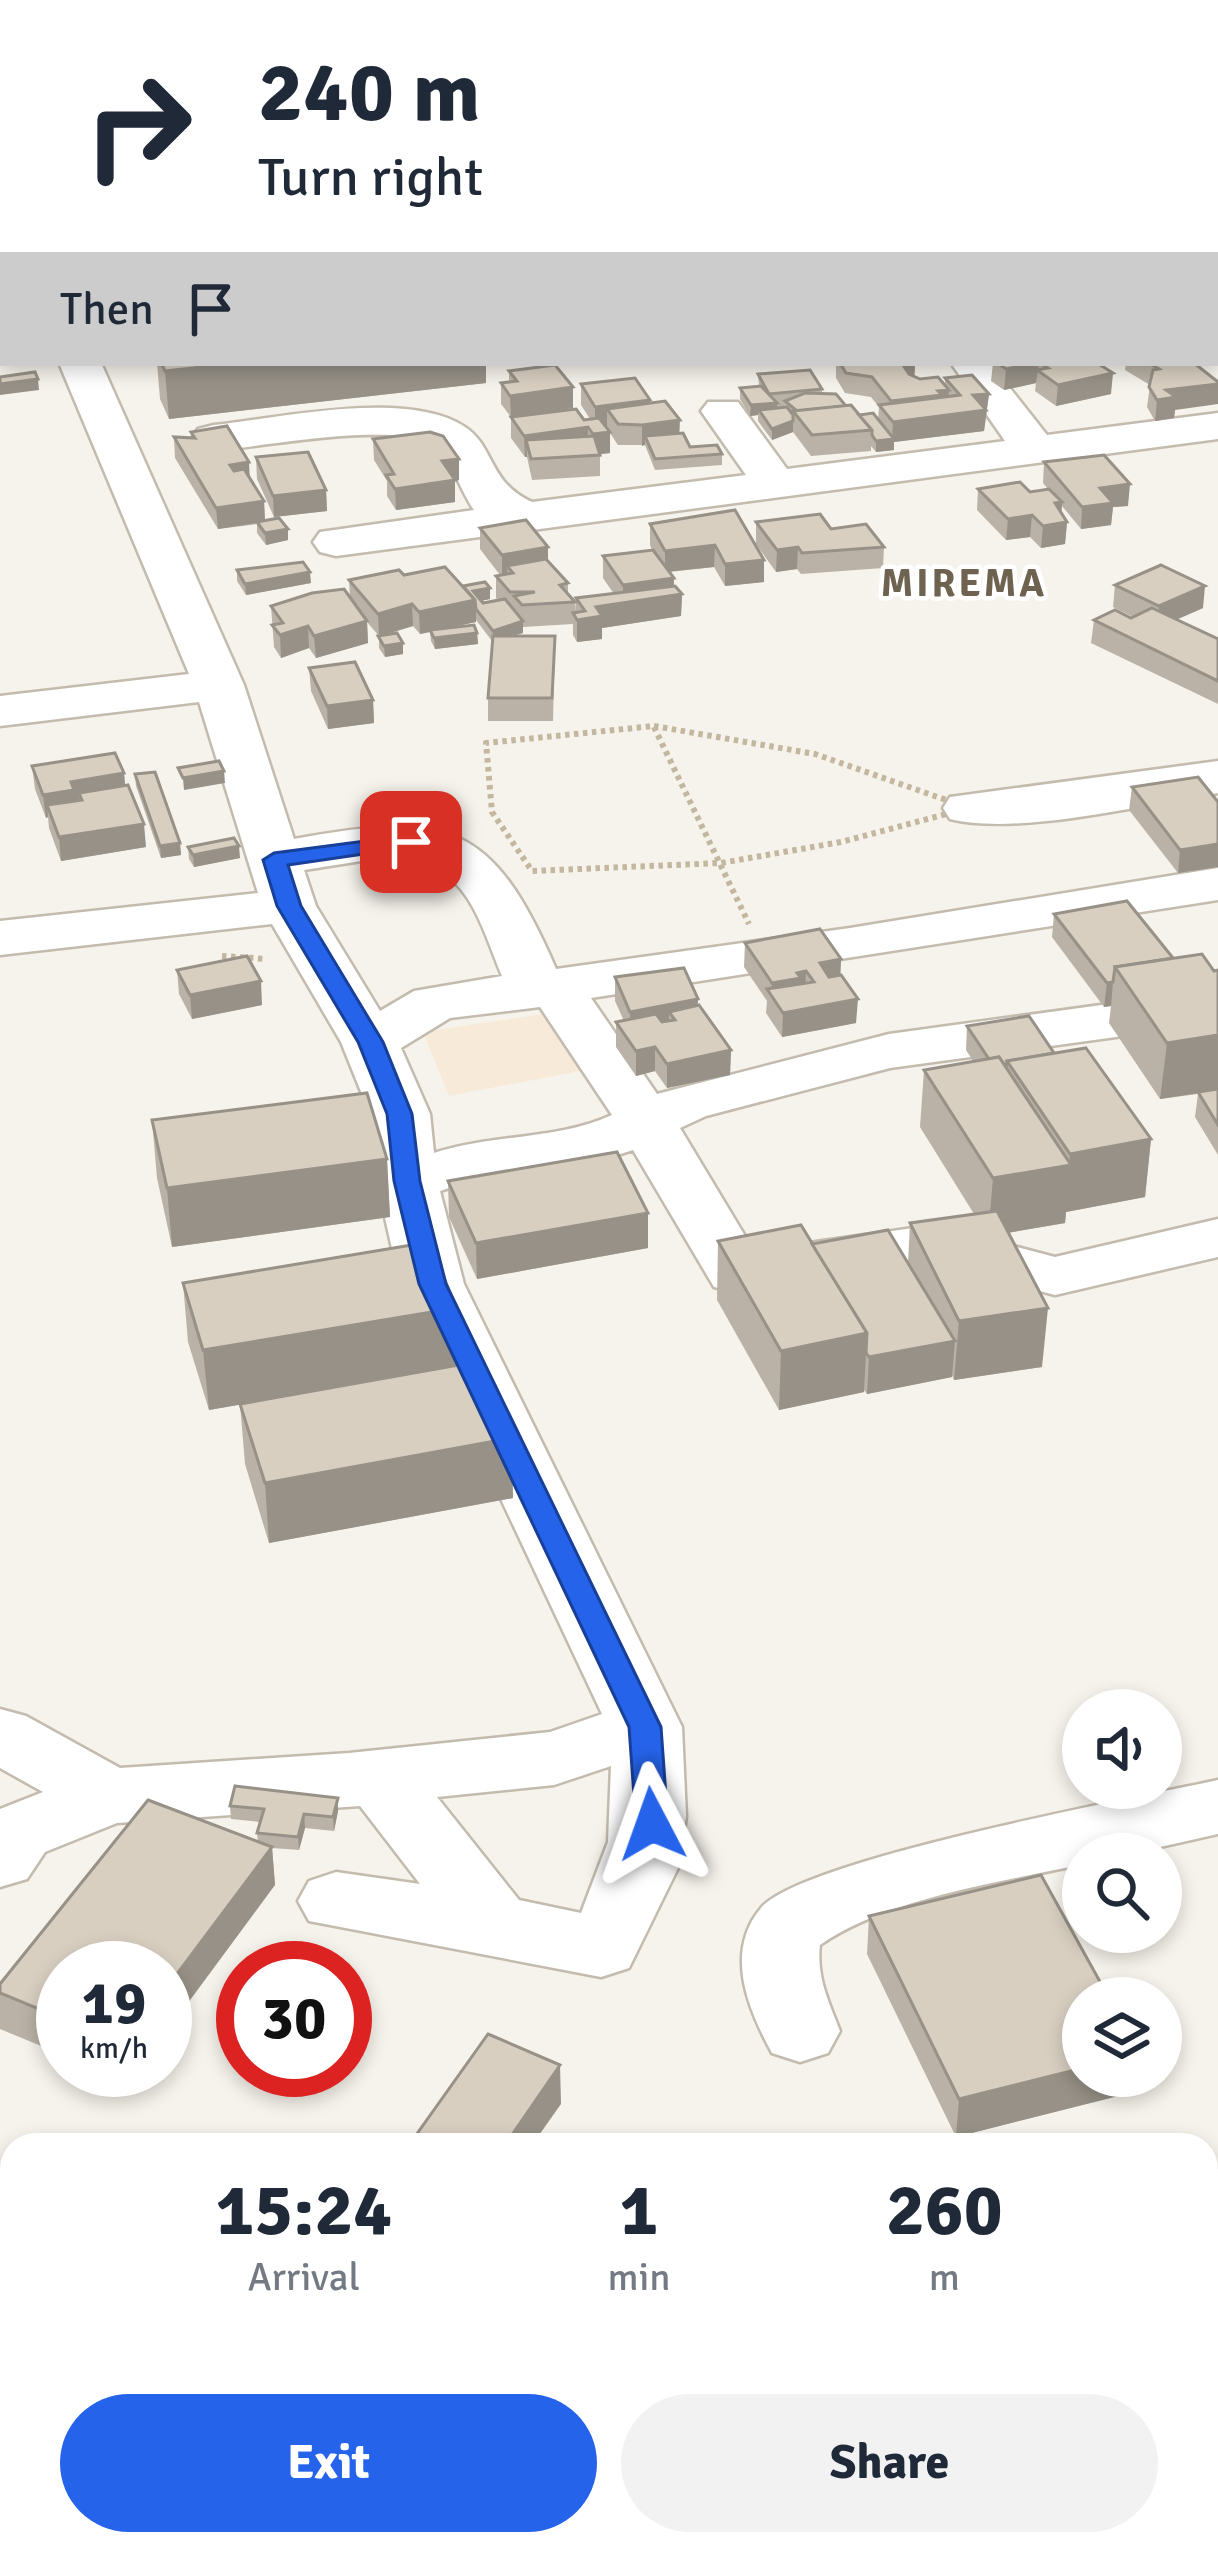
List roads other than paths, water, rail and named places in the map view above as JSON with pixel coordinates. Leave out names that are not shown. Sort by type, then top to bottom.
[{"type":"street","points":[[81,366],[219,685],[281,907],[370,1042],[400,1114],[407,1181],[432,1284],[645,1727],[652,1824],[632,1900],[601,1947],[494,1924],[336,1901]]},
{"type":"street","points":[[970,366],[1035,450]]},
{"type":"street","points":[[723,410],[775,484]]},
{"type":"street","points":[[214,438],[369,422],[418,423],[453,438],[490,500],[524,516]]},
{"type":"street","points":[[336,542],[1218,426]]},
{"type":"street","points":[[0,711],[219,685]]},
{"type":"street","points":[[969,808],[1082,799],[1218,777]]},
{"type":"street","points":[[0,938],[281,907],[386,842],[436,846],[458,856],[486,883],[547,989],[647,1122],[736,1274],[934,1244],[1055,1276],[1218,1238]]},
{"type":"street","points":[[370,1042],[434,1003],[1218,884]]},
{"type":"street","points":[[407,1181],[480,1159],[602,1142],[685,1103],[889,1051],[1218,1006]]},
{"type":"street","points":[[0,1858],[18,1832],[109,1796],[379,1777],[554,1758],[645,1727]]},
{"type":"street","points":[[0,1736],[109,1796]]},
{"type":"street","points":[[379,1777],[494,1924]]},
{"type":"street","points":[[800,2031],[776,1966],[789,1925],[818,1905],[949,1868],[1218,1807]]},
{"type":"district","name":"MIREMA","points":[[964,583]]}]
